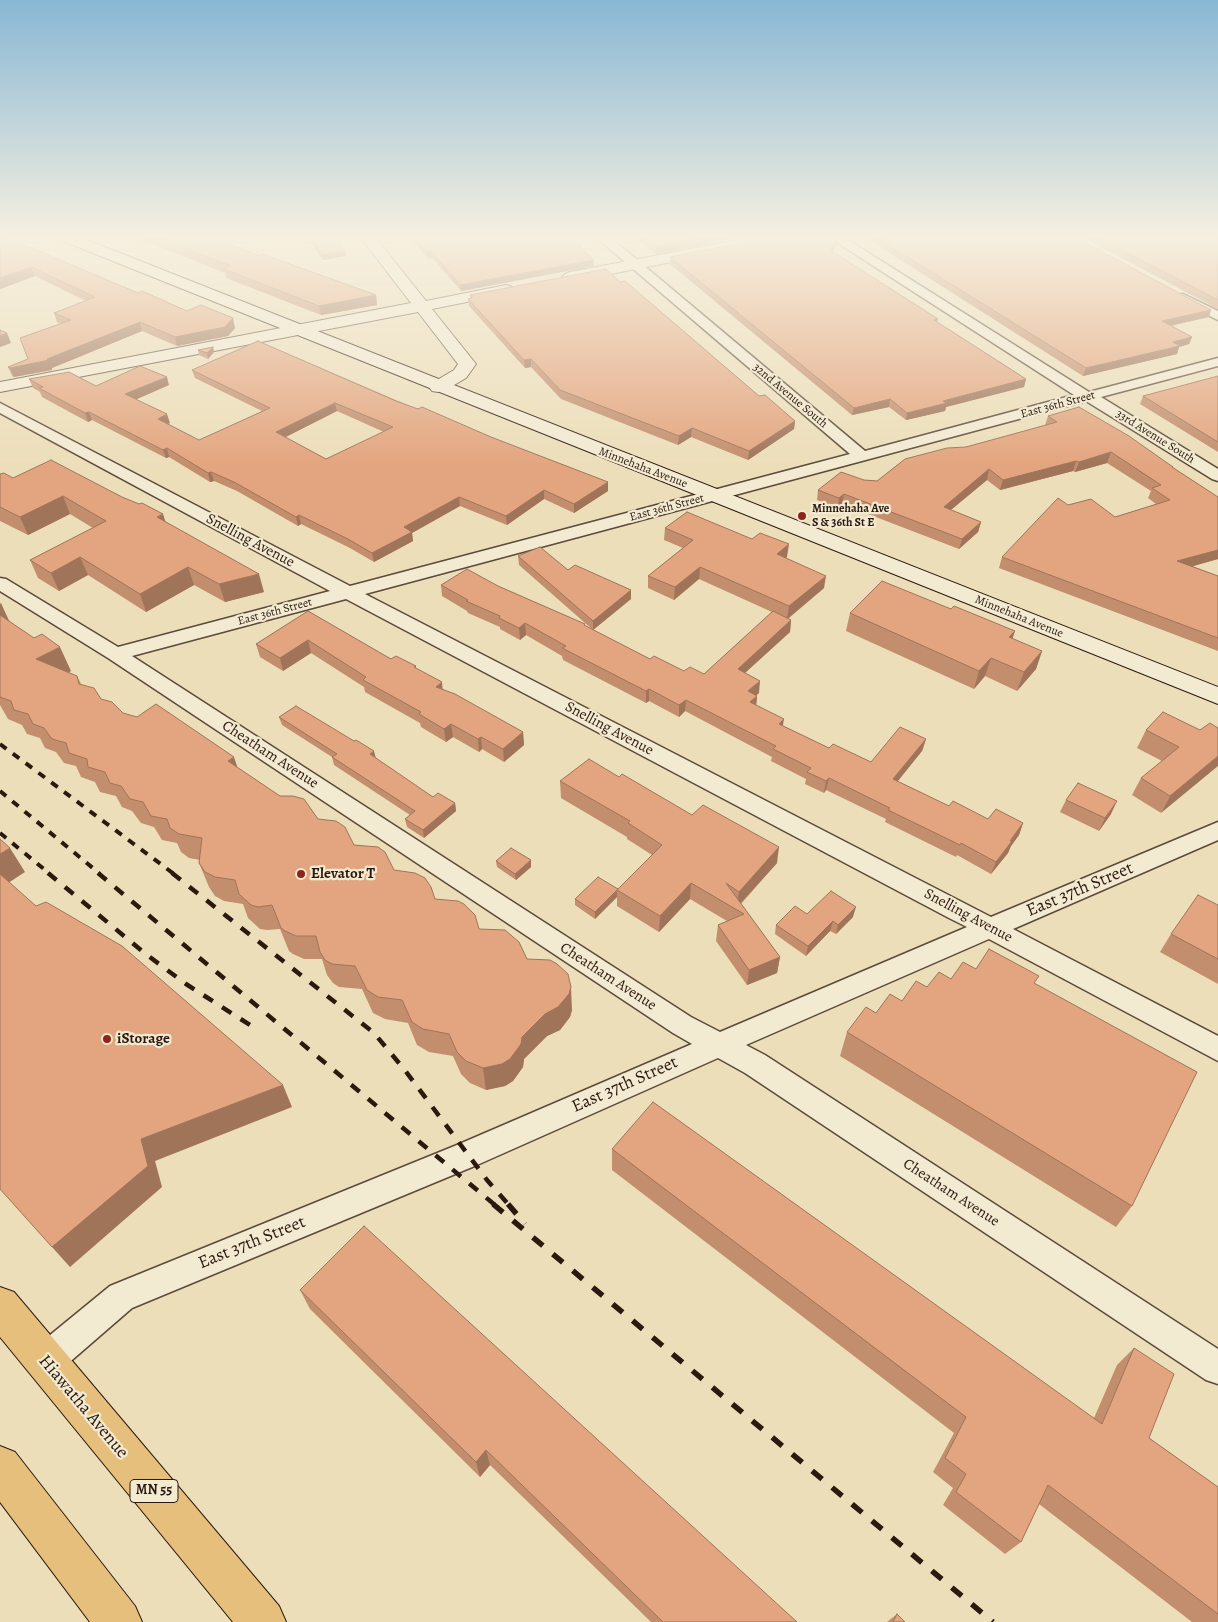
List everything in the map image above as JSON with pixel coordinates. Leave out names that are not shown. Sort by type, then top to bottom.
[{"type":"highway","name":"Hiawatha Avenue","points":[[0,1306],[263,1622]]},
{"type":"highway","points":[[0,1467],[119,1622]]},
{"type":"main road","name":"Minnehaha Avenue","points":[[258,314],[438,387],[1218,696]]},
{"type":"main road","points":[[0,387],[380,314]]},
{"type":"main road","points":[[428,314],[467,364],[460,374],[438,387]]},
{"type":"street","name":"32nd Avenue South","points":[[692,314],[863,457]]},
{"type":"street","name":"33rd Avenue South","points":[[957,314],[1218,476]]},
{"type":"street","name":"East 36th Street","points":[[115,654],[1218,362]]},
{"type":"street","name":"Snelling Avenue","points":[[0,407],[327,583],[348,592],[992,928],[1218,1049]]},
{"type":"street","name":"Cheatham Avenue","points":[[0,583],[115,654],[674,1020],[755,1064],[1218,1368]]},
{"type":"street","name":"East 37th Street","points":[[45,1361],[121,1296],[444,1164],[1218,830]]},
{"type":"building","points":[[56,314],[222,314],[233,318],[225,327],[175,337],[140,322],[47,359],[49,360],[8,367],[28,359],[20,338],[71,320]]},
{"type":"building","points":[[481,314],[663,314],[759,396],[765,395],[795,421],[749,451],[692,428],[679,436],[560,390],[531,359],[524,360]]},
{"type":"building","points":[[739,314],[930,314],[938,319],[934,320],[1026,379],[943,401],[947,403],[907,413],[890,399],[854,408]]},
{"type":"building","points":[[999,314],[1195,314],[1162,321],[1192,337],[1173,342],[1180,346],[1086,368]]},
{"type":"building","points":[[0,330],[7,333],[0,336]]},
{"type":"building","points":[[258,341],[396,401],[418,409],[422,407],[491,437],[608,482],[574,504],[544,490],[506,516],[459,497],[404,527],[412,532],[372,553],[299,515],[296,517],[234,482],[211,472],[208,473],[167,448],[163,450],[89,412],[85,413],[39,388],[43,387],[29,379],[69,372],[96,386],[140,366],[167,377],[125,394],[167,414],[158,419],[199,440],[270,408],[192,370]],"holes":[[[335,403],[393,427],[326,459],[276,432]]]},
{"type":"building","points":[[213,347],[207,353],[198,350]]},
{"type":"building","points":[[1218,376],[1218,442],[1143,396]]},
{"type":"building","points":[[1079,407],[1129,436],[1218,497],[1218,550],[1177,561],[1218,576],[1218,638],[1002,557],[1058,498],[1068,505],[1091,499],[1115,517],[1170,500],[1152,488],[1161,485],[1111,452],[1079,462],[1076,461],[1003,480],[989,469],[944,507],[981,522],[962,539],[844,494],[839,498],[818,490],[841,472],[864,480],[877,481],[905,459],[947,448],[966,447],[1057,422],[1048,416]]},
{"type":"building","points":[[51,460],[122,497],[139,504],[142,503],[163,514],[157,517],[259,574],[219,584],[188,567],[140,594],[80,557],[51,573],[30,560],[106,521],[63,496],[20,517],[0,507],[0,474],[4,473],[13,478]]},
{"type":"building","points":[[687,512],[752,539],[760,533],[789,544],[777,554],[826,576],[789,606],[700,567],[675,587],[648,576],[693,540],[665,528]]},
{"type":"building","points":[[540,547],[568,570],[575,565],[631,590],[593,621],[518,556]]},
{"type":"building","points":[[467,569],[498,586],[585,624],[650,659],[654,656],[684,671],[690,667],[704,674],[773,611],[791,620],[738,669],[760,681],[748,691],[757,696],[750,702],[784,719],[779,724],[829,748],[833,744],[871,762],[900,727],[926,739],[893,779],[949,806],[953,801],[988,819],[996,809],[1023,823],[996,862],[961,843],[960,845],[888,810],[890,808],[829,778],[826,781],[807,772],[811,768],[773,749],[776,746],[686,700],[679,705],[649,689],[646,691],[562,648],[566,646],[525,623],[519,628],[499,618],[500,616],[466,601],[468,600],[441,585]]},
{"type":"building","points":[[882,581],[951,609],[954,606],[1015,631],[1009,637],[1042,651],[1024,672],[991,658],[979,671],[850,613]]},
{"type":"building","points":[[308,611],[391,659],[396,656],[416,666],[414,667],[442,682],[436,687],[455,694],[523,732],[503,749],[481,737],[478,739],[451,724],[444,729],[419,714],[421,712],[363,680],[366,677],[308,640],[280,658],[256,644]]},
{"type":"building","name":"Elevator T","points":[[0,615],[34,638],[42,634],[60,647],[36,659],[77,676],[79,684],[94,688],[101,699],[112,702],[123,713],[137,717],[156,704],[234,757],[228,761],[280,796],[293,796],[304,799],[318,819],[336,821],[345,827],[354,845],[378,847],[385,852],[394,870],[415,873],[425,878],[431,887],[435,899],[458,901],[464,904],[475,915],[479,929],[505,930],[519,942],[527,959],[550,960],[557,964],[568,974],[571,987],[569,994],[558,1007],[545,1014],[522,1037],[521,1044],[510,1059],[502,1064],[483,1068],[466,1061],[457,1052],[449,1034],[423,1029],[412,1022],[402,1000],[378,997],[367,990],[355,966],[332,964],[325,960],[320,952],[316,936],[296,936],[285,931],[281,928],[272,905],[258,907],[251,905],[239,894],[235,880],[215,877],[205,872],[199,863],[202,838],[179,834],[170,828],[167,819],[151,816],[143,802],[130,799],[121,786],[110,783],[105,772],[88,767],[87,759],[69,753],[66,743],[52,739],[44,728],[33,724],[28,714],[14,710],[11,701],[0,697]]},
{"type":"building","points":[[296,706],[374,751],[370,754],[433,797],[438,793],[455,803],[423,830],[405,819],[415,811],[332,757],[337,754],[279,717]]},
{"type":"building","points":[[1163,712],[1200,730],[1210,723],[1218,728],[1218,756],[1170,796],[1141,778],[1179,747],[1146,730]]},
{"type":"building","points":[[589,759],[619,777],[622,774],[692,815],[703,805],[779,847],[739,892],[726,883],[780,957],[749,970],[718,925],[744,914],[691,883],[660,916],[617,890],[662,845],[628,823],[630,821],[560,781]]},
{"type":"building","points":[[1078,783],[1117,801],[1105,818],[1066,800]]},
{"type":"building","points":[[0,839],[10,848],[0,854]]},
{"type":"building","points":[[511,848],[531,860],[515,874],[496,861]]},
{"type":"building","name":"iStorage","points":[[0,874],[36,906],[46,902],[122,946],[283,1085],[141,1139],[148,1166],[52,1247],[0,1189]]},
{"type":"building","points":[[598,877],[618,889],[595,912],[575,899]]},
{"type":"building","points":[[831,891],[856,907],[838,925],[833,921],[808,946],[776,925],[795,906],[807,914]]},
{"type":"building","points":[[1198,895],[1218,905],[1218,959],[1171,934]]},
{"type":"building","points":[[989,949],[1039,976],[1034,983],[1197,1072],[1132,1206],[847,1032],[866,1007],[876,1013],[890,994],[902,1001],[916,981],[927,987],[939,972],[951,979],[963,962],[976,969]]},
{"type":"building","points":[[653,1102],[1102,1424],[1134,1348],[1174,1374],[1149,1438],[1218,1487],[1218,1614],[1048,1485],[1021,1542],[956,1492],[966,1474],[945,1458],[966,1417],[612,1149]]},
{"type":"building","points":[[364,1226],[797,1622],[663,1622],[486,1450],[476,1462],[300,1290]]},
{"type":"building","points":[[897,1614],[905,1622],[893,1622]]},
{"type":"railway","points":[[0,744],[174,874]]},
{"type":"railway","points":[[0,791],[100,874]]},
{"type":"railway","points":[[0,833],[50,874]]},
{"type":"railway","points":[[48,873],[147,955],[186,984],[250,1025]]},
{"type":"railway","points":[[98,873],[495,1205]]},
{"type":"railway","points":[[172,873],[374,1033],[404,1069],[487,1180],[509,1205]]},
{"type":"railway","points":[[493,1204],[993,1622]]},
{"type":"railway","points":[[508,1204],[525,1224]]},
{"type":"place","name":"Minnehaha Ave S & 36th St E","points":[[802,516]]},
{"type":"place","name":"Elevator T","points":[[301,874]]},
{"type":"place","name":"iStorage","points":[[107,1039]]}]
